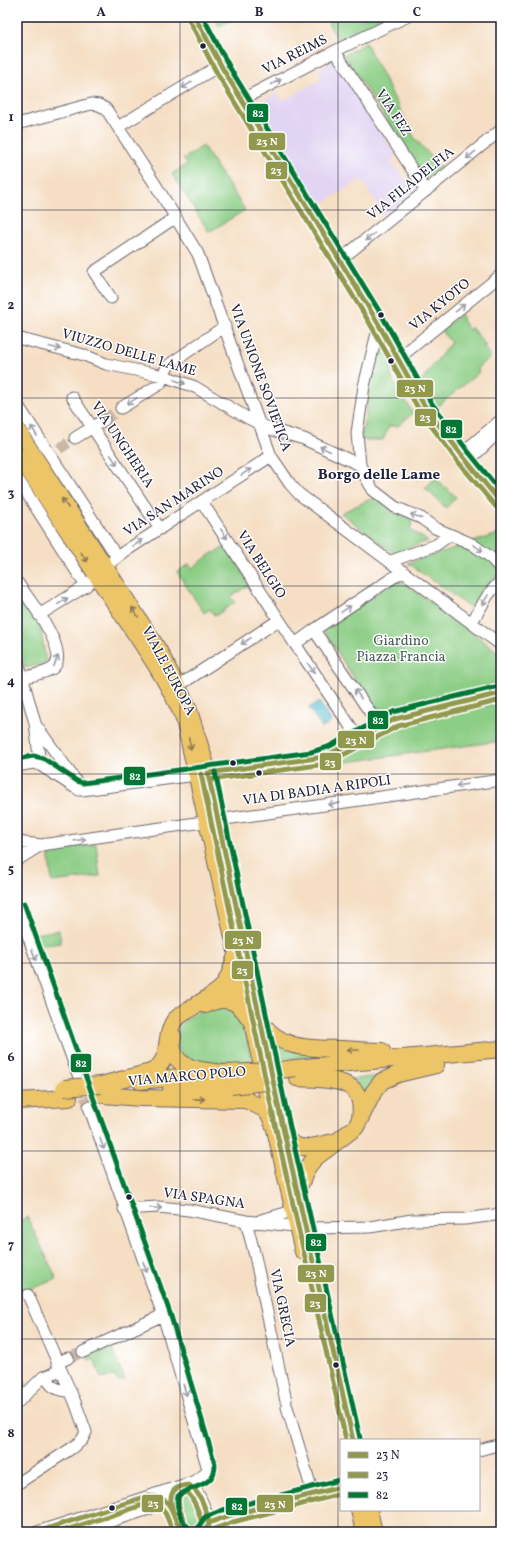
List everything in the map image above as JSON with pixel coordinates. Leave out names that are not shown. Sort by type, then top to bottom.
[{"type":"highway","points":[[102,1090],[151,1072],[161,1065],[166,1056],[169,1033],[176,1019],[219,990],[227,978],[236,955]]},
{"type":"highway","points":[[219,990],[233,989],[246,995],[257,1017],[268,1031],[278,1039],[295,1046],[435,1060]]},
{"type":"highway","points":[[227,1079],[183,1065],[176,1056],[173,1046],[172,1038],[175,1030],[183,1019],[219,999],[227,999],[235,1002],[244,1010],[257,1017]]},
{"type":"highway","name":"VIA MARCO POLO","points":[[17,1102],[67,1093],[102,1090],[158,1089],[227,1079],[435,1060],[501,1049]]},
{"type":"highway","name":"VIA MARCO POLO","points":[[435,1060],[501,1059]]},
{"type":"highway","points":[[298,1190],[309,1165],[334,1142],[352,1131],[360,1121],[374,1091],[384,1080],[435,1060]]},
{"type":"highway","points":[[296,1073],[336,1081],[350,1086],[360,1099],[362,1109],[360,1121]]},
{"type":"highway","points":[[102,1090],[140,1098],[246,1100],[264,1108],[289,1142],[294,1146],[300,1147],[334,1142]]},
{"type":"highway","name":"VIA MARCO POLO","points":[[17,1092],[67,1093]]},
{"type":"main road","name":"VIALE EUROPA","points":[[17,428],[96,576],[159,649],[194,719],[202,774],[257,1017],[265,1063]]},
{"type":"main road","name":"VIALE EUROPA","points":[[17,454],[96,576],[145,647],[173,695],[202,774]]},
{"type":"main road","points":[[202,774],[324,757],[404,716],[501,694]]},
{"type":"main road","name":"VIALE EUROPA","points":[[212,821],[236,955],[246,995]]},
{"type":"main road","points":[[270,1090],[279,1129],[292,1208],[301,1227],[353,1439]]},
{"type":"main road","points":[[279,1129],[298,1190],[301,1227],[343,1439]]},
{"type":"main road","points":[[358,1511],[363,1532]]},
{"type":"main road","points":[[370,1511],[376,1532]]},
{"type":"street","points":[[195,17],[220,65],[340,260],[399,358],[431,415],[501,503]]},
{"type":"street","name":"VIA REIMS","points":[[241,100],[335,51],[406,17]]},
{"type":"street","name":"VIA FEZ","points":[[335,51],[426,191]]},
{"type":"street","points":[[118,127],[220,65]]},
{"type":"street","name":"VIA UNIONE SOVIETICA","points":[[17,124],[95,104],[101,105],[106,109],[176,217],[201,261],[271,456],[290,484],[296,491],[501,645]]},
{"type":"street","name":"VIA FILADELFIA","points":[[340,260],[501,130]]},
{"type":"street","points":[[111,298],[94,272],[176,217]]},
{"type":"street","name":"VIA KYOTO","points":[[399,358],[501,275]]},
{"type":"street","points":[[379,325],[364,386],[357,433],[360,465],[366,478],[373,490],[395,508],[421,518],[435,528],[477,547],[489,556],[501,569]]},
{"type":"street","points":[[121,408],[160,384],[166,369],[170,364],[225,326]]},
{"type":"street","name":"VIUZZO DELLE LAME","points":[[17,338],[84,355],[106,364],[164,376],[195,387],[246,417],[270,429],[304,439],[360,465]]},
{"type":"street","name":"VIA UNGHERIA","points":[[72,397],[160,529]]},
{"type":"street","points":[[17,404],[54,452],[117,557]]},
{"type":"street","points":[[75,438],[104,420]]},
{"type":"street","points":[[464,458],[498,423]]},
{"type":"street","name":"VIA SAN MARINO","points":[[39,615],[96,576],[117,557],[271,456]]},
{"type":"street","name":"VIALE EUROPA","points":[[17,478],[96,576]]},
{"type":"street","name":"VIA BELGIO","points":[[202,502],[359,739]]},
{"type":"street","points":[[391,562],[436,545],[450,535]]},
{"type":"street","points":[[295,644],[403,571]]},
{"type":"street","points":[[472,622],[488,595],[501,580]]},
{"type":"street","points":[[17,582],[39,615],[55,643],[58,653],[57,661],[52,669],[20,678]]},
{"type":"street","points":[[178,686],[279,620]]},
{"type":"street","points":[[314,630],[380,727]]},
{"type":"street","points":[[17,658],[20,678],[35,723],[40,765]]},
{"type":"street","points":[[35,723],[76,781],[79,790]]},
{"type":"street","points":[[17,766],[32,763],[40,765],[79,790],[202,774]]},
{"type":"street","name":"VIA DI BADIA A RIPOLI","points":[[17,842],[41,845],[501,780]]},
{"type":"street","points":[[17,845],[19,852],[17,860]]},
{"type":"street","name":"VIA DI BADIA A RIPOLI","points":[[17,860],[41,845]]},
{"type":"street","points":[[17,905],[80,1080]]},
{"type":"street","points":[[37,1532],[181,1486],[202,1477],[206,1473],[208,1466],[163,1315],[124,1209],[89,1107]]},
{"type":"street","name":"VIA SPAGNA","points":[[124,1209],[158,1207],[189,1210],[251,1221],[301,1227],[370,1227],[412,1220],[465,1219],[495,1215],[501,1212]]},
{"type":"street","name":"VIA SPAGNA","points":[[251,1221],[292,1208]]},
{"type":"street","name":"VIA GRECIA","points":[[251,1221],[258,1270],[286,1404],[313,1494]]},
{"type":"street","points":[[17,1484],[72,1448],[84,1438],[86,1429],[28,1295]]},
{"type":"street","points":[[83,1352],[163,1315]]},
{"type":"street","points":[[17,1403],[43,1377],[57,1371],[68,1358]]},
{"type":"street","points":[[50,1375],[48,1380],[52,1386],[70,1395]]},
{"type":"street","points":[[480,1450],[501,1444]]},
{"type":"street","points":[[181,1531],[170,1502],[170,1495],[181,1486],[191,1486],[196,1490],[209,1528],[231,1515],[340,1487]]},
{"type":"street","points":[[146,1497],[154,1496],[161,1498],[172,1508]]},
{"type":"street","points":[[83,1517],[82,1530],[149,1509],[146,1497]]},
{"type":"shaded area","points":[[334,61],[396,155],[390,161],[410,185],[414,181],[420,189],[384,216],[361,179],[317,207],[254,105],[278,92],[282,101],[322,79],[318,70]]},
{"type":"green space","points":[[215,17],[238,17],[219,26]]},
{"type":"green space","points":[[334,17],[344,17],[345,19],[348,17],[386,17],[338,40],[328,23]]},
{"type":"green space","points":[[366,43],[414,137],[443,170],[428,182],[344,55]]},
{"type":"green space","points":[[203,146],[245,210],[209,232],[172,174],[187,164],[183,159]]},
{"type":"green space","points":[[461,314],[463,317],[462,320],[470,331],[471,327],[486,346],[483,346],[491,357],[479,366],[478,373],[437,407],[421,381],[451,342],[441,331]]},
{"type":"green space","points":[[378,338],[394,367],[391,375],[392,379],[413,413],[398,426],[389,426],[383,440],[361,440]]},
{"type":"green space","points":[[435,478],[456,497],[446,508],[425,488]]},
{"type":"green space","points":[[375,497],[413,521],[410,530],[428,541],[393,553],[341,513]]},
{"type":"green space","points":[[501,533],[501,571],[486,586],[471,608],[408,563]]},
{"type":"green space","points":[[226,546],[250,584],[232,596],[231,597],[235,602],[217,615],[214,615],[210,609],[204,613],[177,572],[189,564],[192,568],[214,552],[215,553]]},
{"type":"green space","name":"Giardino Piazza Francia","points":[[399,579],[501,654],[501,683],[390,710],[372,707],[323,629]]},
{"type":"green space","points":[[17,587],[40,622],[46,663],[25,668],[17,641]]},
{"type":"green space","points":[[501,702],[501,741],[332,764],[331,762],[399,726]]},
{"type":"green space","points":[[96,844],[100,876],[52,882],[48,850]]},
{"type":"green space","points":[[59,930],[61,943],[37,946],[35,934]]},
{"type":"green space","points":[[213,1004],[236,1008],[246,1028],[251,1062],[195,1066],[187,1064],[176,1042],[178,1029],[188,1018]]},
{"type":"green space","points":[[272,1040],[328,1056],[276,1059]]},
{"type":"green space","points":[[383,1076],[365,1101],[348,1079]]},
{"type":"green space","points":[[27,1217],[57,1279],[17,1294],[17,1223]]},
{"type":"green space","points":[[110,1344],[125,1380],[118,1381],[114,1376],[101,1378],[94,1359],[89,1361],[86,1354]]},
{"type":"green space","points":[[17,1362],[27,1387],[17,1398]]},
{"type":"green space","points":[[188,1493],[197,1503],[202,1518],[202,1526],[196,1528],[189,1527],[184,1522],[178,1509],[178,1502],[181,1496]]},
{"type":"water","points":[[319,702],[332,722],[322,728],[309,708]]},
{"type":"tunnel","points":[[104,420],[121,408]]},
{"type":"tunnel","points":[[59,449],[75,438]]},
{"type":"tunnel","points":[[80,1081],[89,1107]]},
{"type":"tunnel","points":[[68,1358],[83,1352]]},
{"type":"transit line","points":[[195,17],[224,71],[375,318],[424,405],[501,503]]},
{"type":"transit line","name":"82","points":[[203,17],[230,68],[381,314],[430,401],[501,492]]},
{"type":"transit line","name":"23","points":[[189,20],[218,75],[369,322],[418,408],[455,458],[496,507]]},
{"type":"transit line","name":"82","points":[[17,759],[33,756],[43,758],[77,781],[83,783],[311,752],[328,747],[393,712],[499,686]]},
{"type":"transit line","points":[[208,773],[324,757],[395,719],[501,693]]},
{"type":"transit line","name":"23","points":[[209,780],[326,764],[398,726],[501,700]]},
{"type":"transit line","name":"82","points":[[215,772],[290,1127],[360,1438]]},
{"type":"transit line","points":[[208,773],[283,1128],[353,1439]]},
{"type":"transit line","name":"23","points":[[201,774],[276,1129],[346,1439]]},
{"type":"transit line","name":"82","points":[[24,903],[170,1313],[215,1464],[214,1472],[207,1482],[183,1492],[178,1496],[177,1504],[179,1513],[188,1527]]},
{"type":"transit line","name":"82","points":[[198,1527],[205,1517],[223,1510],[339,1480]]},
{"type":"transit line","points":[[177,1523],[172,1510],[172,1493],[181,1486],[189,1485],[200,1497],[207,1514],[209,1525],[203,1532]]},
{"type":"transit line","points":[[209,1523],[231,1515],[340,1487]]},
{"type":"transit line","name":"23","points":[[184,1520],[178,1500],[180,1494],[187,1492],[200,1515],[202,1523],[198,1527]]},
{"type":"transit line","name":"23","points":[[211,1530],[233,1522],[340,1494]]},
{"type":"transit line","points":[[37,1532],[148,1496],[157,1497],[168,1503],[179,1526],[184,1532]]},
{"type":"transit line","name":"23","points":[[60,1532],[149,1503],[160,1506],[163,1509],[174,1532]]},
{"type":"district","name":"Borgo delle Lame","points":[[379,475]]}]
